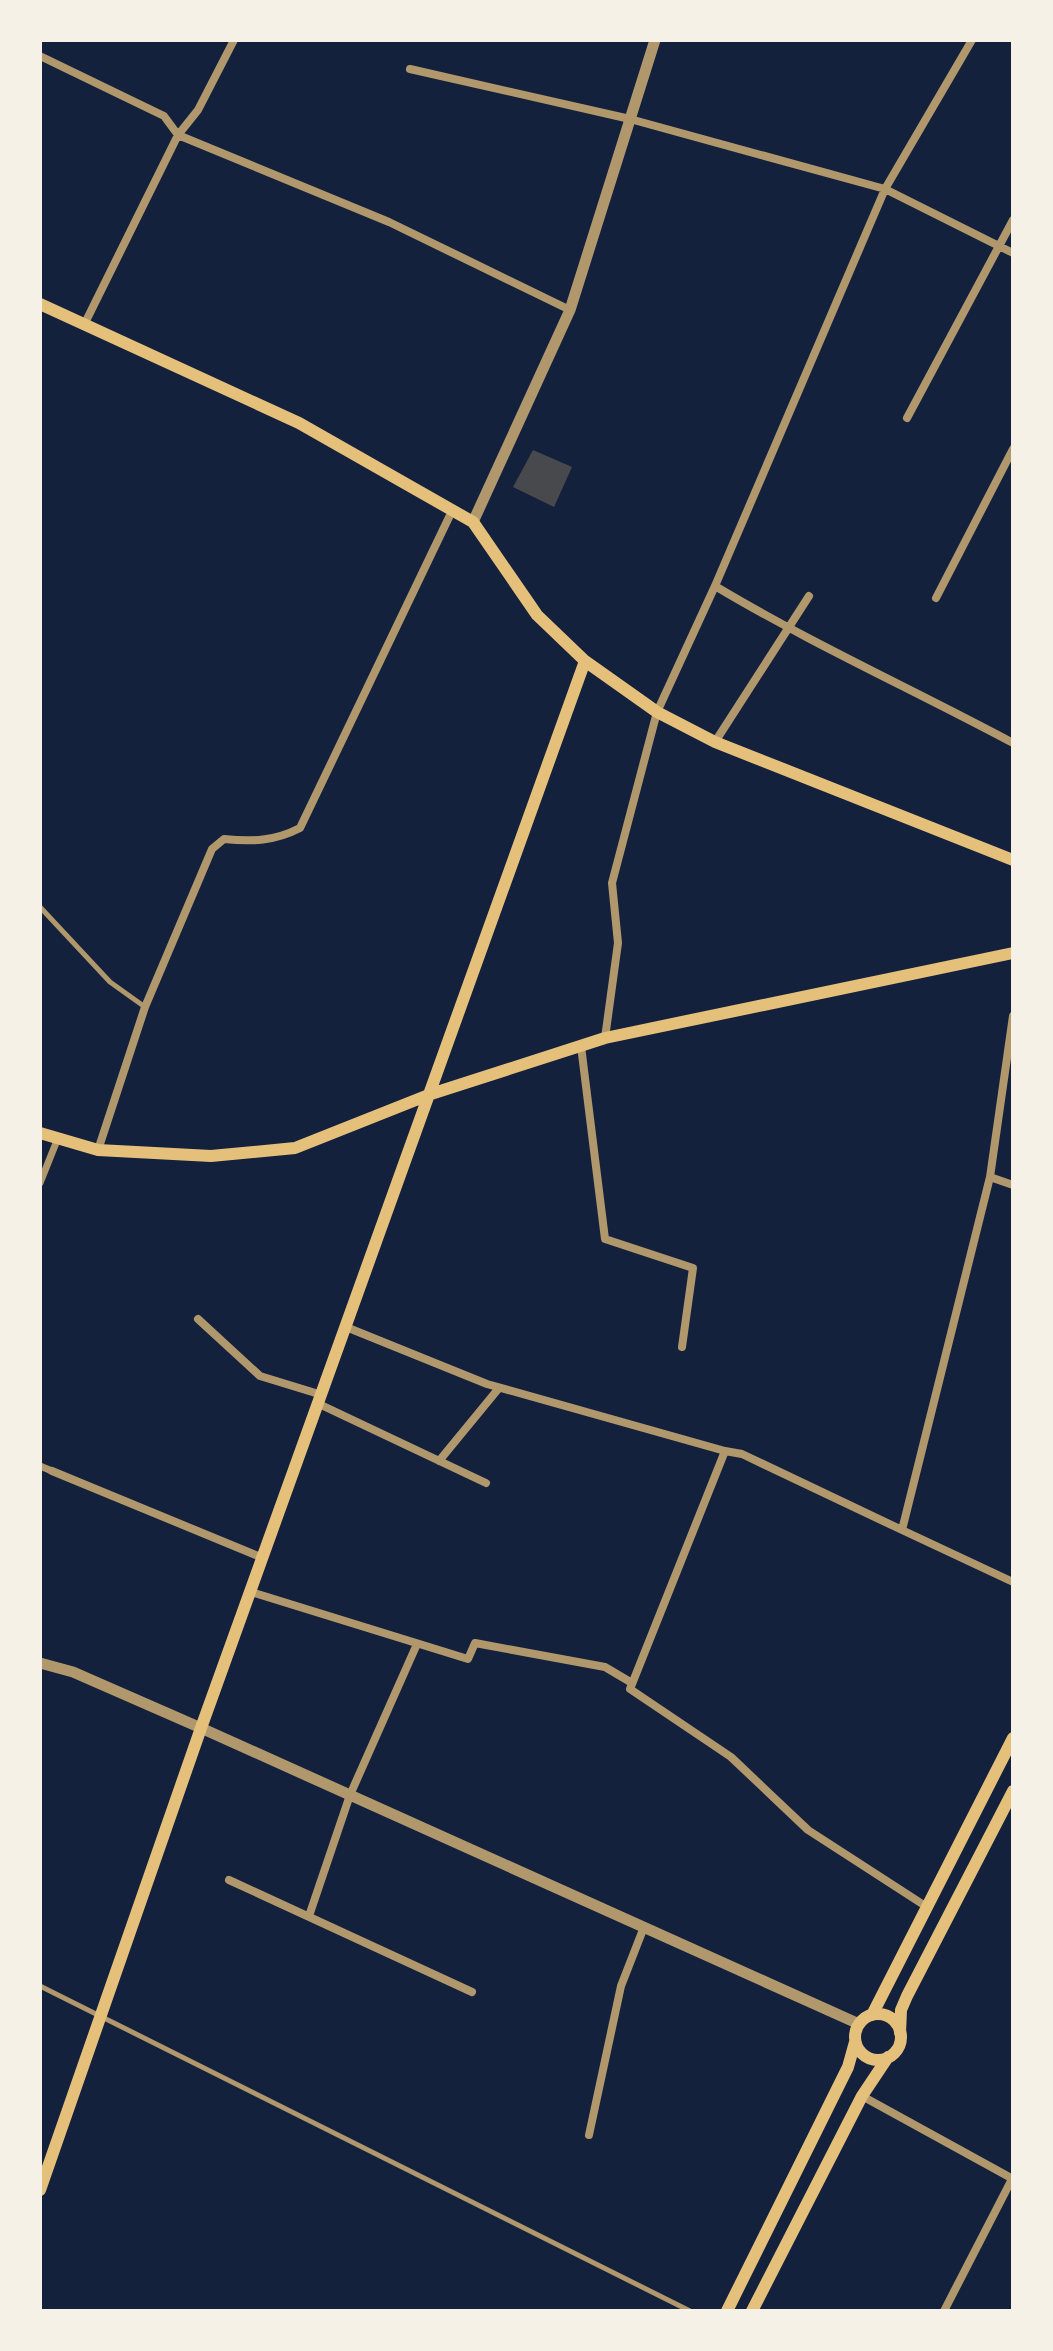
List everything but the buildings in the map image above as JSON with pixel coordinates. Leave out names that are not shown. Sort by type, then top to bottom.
[{"type":"main road","points":[[40,304],[299,423],[473,522],[537,615],[585,661],[657,712],[715,742],[1013,860]]},
{"type":"main road","points":[[40,2190],[201,1728],[585,661]]},
{"type":"main road","points":[[40,1133],[98,1150],[211,1156],[295,1148],[431,1094],[605,1038],[1013,953]]},
{"type":"main road","points":[[727,2311],[848,2067],[859,2024],[872,2015],[1013,1738]]},
{"type":"main road","points":[[752,2311],[862,2096],[888,2057],[897,2049],[904,2003],[1012,1794]]},
{"type":"main road","points":[[872,2015],[889,2017],[900,2033]]},
{"type":"main road","points":[[855,2042],[868,2057],[888,2057]]},
{"type":"street","points":[[84,325],[178,135],[198,110],[234,40]]},
{"type":"street","points":[[473,522],[570,310],[655,40]]},
{"type":"street","points":[[605,1038],[618,943],[612,883],[657,712],[715,586],[885,189],[972,40]]},
{"type":"street","points":[[40,56],[164,116],[178,135],[389,222],[570,310]]},
{"type":"street","points":[[410,69],[630,119],[885,189],[1013,253]]},
{"type":"street","points":[[907,418],[1013,220]]},
{"type":"street","points":[[936,598],[1013,449]]},
{"type":"street","points":[[98,1150],[145,1007],[212,849],[224,839],[247,842],[280,838],[300,828],[452,511]]},
{"type":"street","points":[[715,586],[785,628],[884,674],[1013,743]]},
{"type":"street","points":[[715,742],[785,628],[809,596]]},
{"type":"street","points":[[902,1530],[990,1177],[1013,1016]]},
{"type":"street","points":[[581,1046],[605,1239],[693,1268],[682,1347]]},
{"type":"street","points":[[40,1183],[58,1138]]},
{"type":"street","points":[[990,1177],[1013,1185]]},
{"type":"street","points":[[198,1319],[260,1376],[320,1400],[486,1483]]},
{"type":"street","points":[[346,1327],[499,1388],[742,1454],[1013,1582]]},
{"type":"street","points":[[439,1461],[499,1388]]},
{"type":"street","points":[[725,1451],[630,1689],[731,1757],[808,1830],[927,1907]]},
{"type":"street","points":[[40,1466],[263,1558]]},
{"type":"street","points":[[251,1592],[468,1659],[475,1643],[605,1667],[632,1683]]},
{"type":"street","points":[[309,1916],[350,1795],[417,1644]]},
{"type":"street","points":[[40,1663],[73,1672],[201,1728],[859,2024]]},
{"type":"street","points":[[229,1880],[472,1992]]},
{"type":"street","points":[[589,2135],[621,1986],[644,1927]]},
{"type":"street","points":[[862,2096],[1013,2179],[944,2311]]},
{"type":"lane","points":[[40,907],[110,982],[145,1007]]},
{"type":"lane","points":[[40,1986],[690,2311]]}]
